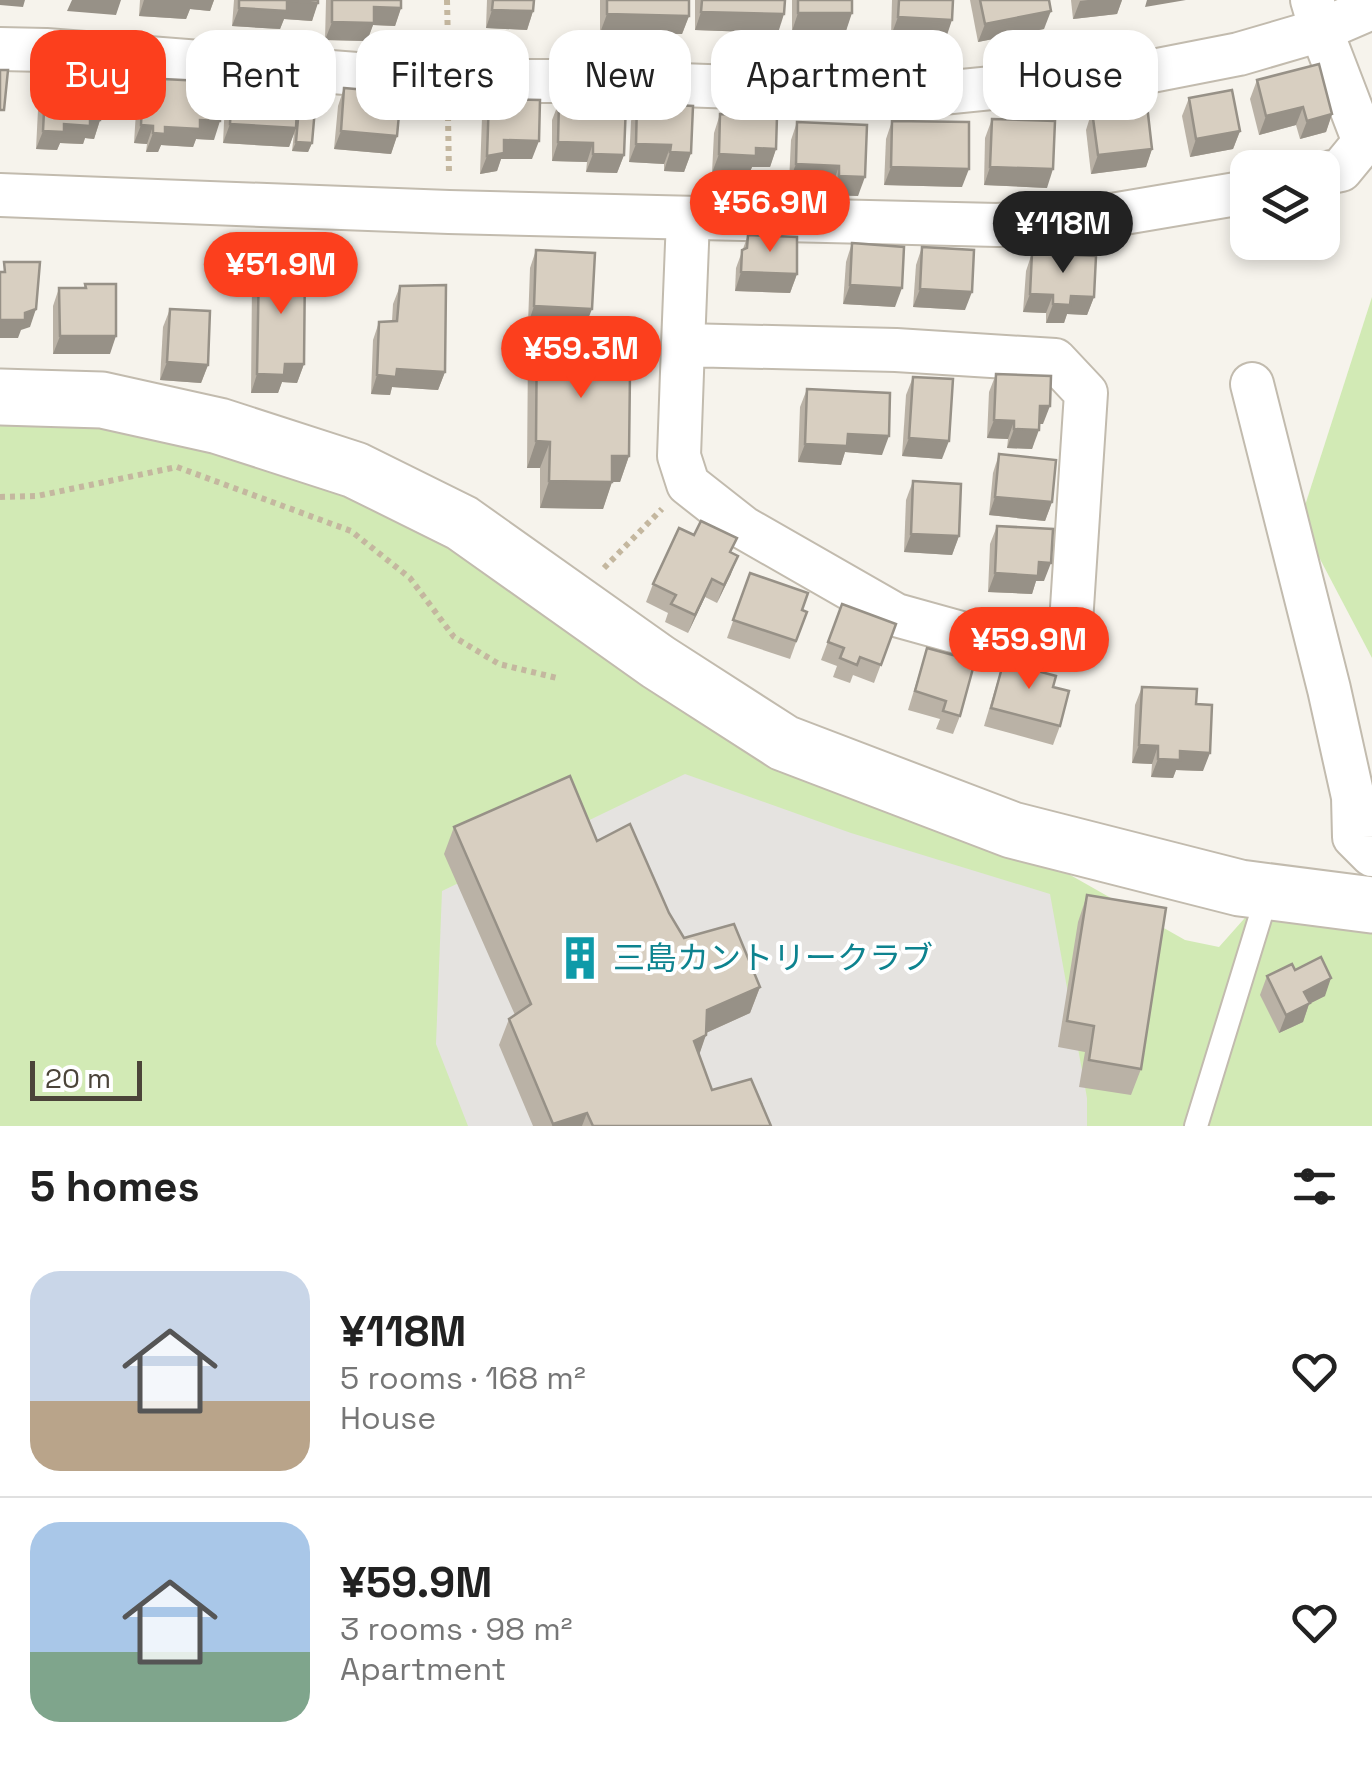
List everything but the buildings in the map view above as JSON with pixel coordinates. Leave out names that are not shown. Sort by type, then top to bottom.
[{"type":"street","points":[[0,49],[448,80],[932,94],[1142,74],[1239,54],[1317,15],[1372,8]]},
{"type":"street","points":[[1317,15],[1364,142],[1340,170]]},
{"type":"street","points":[[0,194],[998,225],[1112,216],[1230,195]]},
{"type":"street","points":[[683,345],[896,350],[1055,360],[1086,393],[1070,638],[1034,654],[896,615],[744,528],[688,484],[679,456],[683,345],[688,218]]},
{"type":"street","points":[[1252,384],[1329,689],[1353,797],[1354,838],[1372,855]]},
{"type":"street","points":[[0,397],[102,400],[219,426],[355,470],[462,523],[658,662],[784,743],[1012,830],[1240,888],[1372,905]]},
{"type":"lane","points":[[1196,1126],[1268,892]]},
{"type":"path","points":[[0,497],[37,496],[178,467],[351,532],[410,578],[454,636],[499,664],[557,678]]},
{"type":"path","points":[[571,601],[688,484]]},
{"type":"green space","points":[[1372,297],[1372,658],[1300,521]]},
{"type":"green space","name":"三島カントリークラブ","points":[[0,401],[355,470],[1185,940],[1219,947],[1268,892],[1372,886],[1372,1126],[0,1126]]},
{"type":"shaded area","points":[[685,774],[851,833],[1050,894],[1087,1098],[1087,1126],[468,1126],[436,1044],[442,891]]},
{"type":"place","name":"三島カントリークラブ","points":[[580,958]]}]
